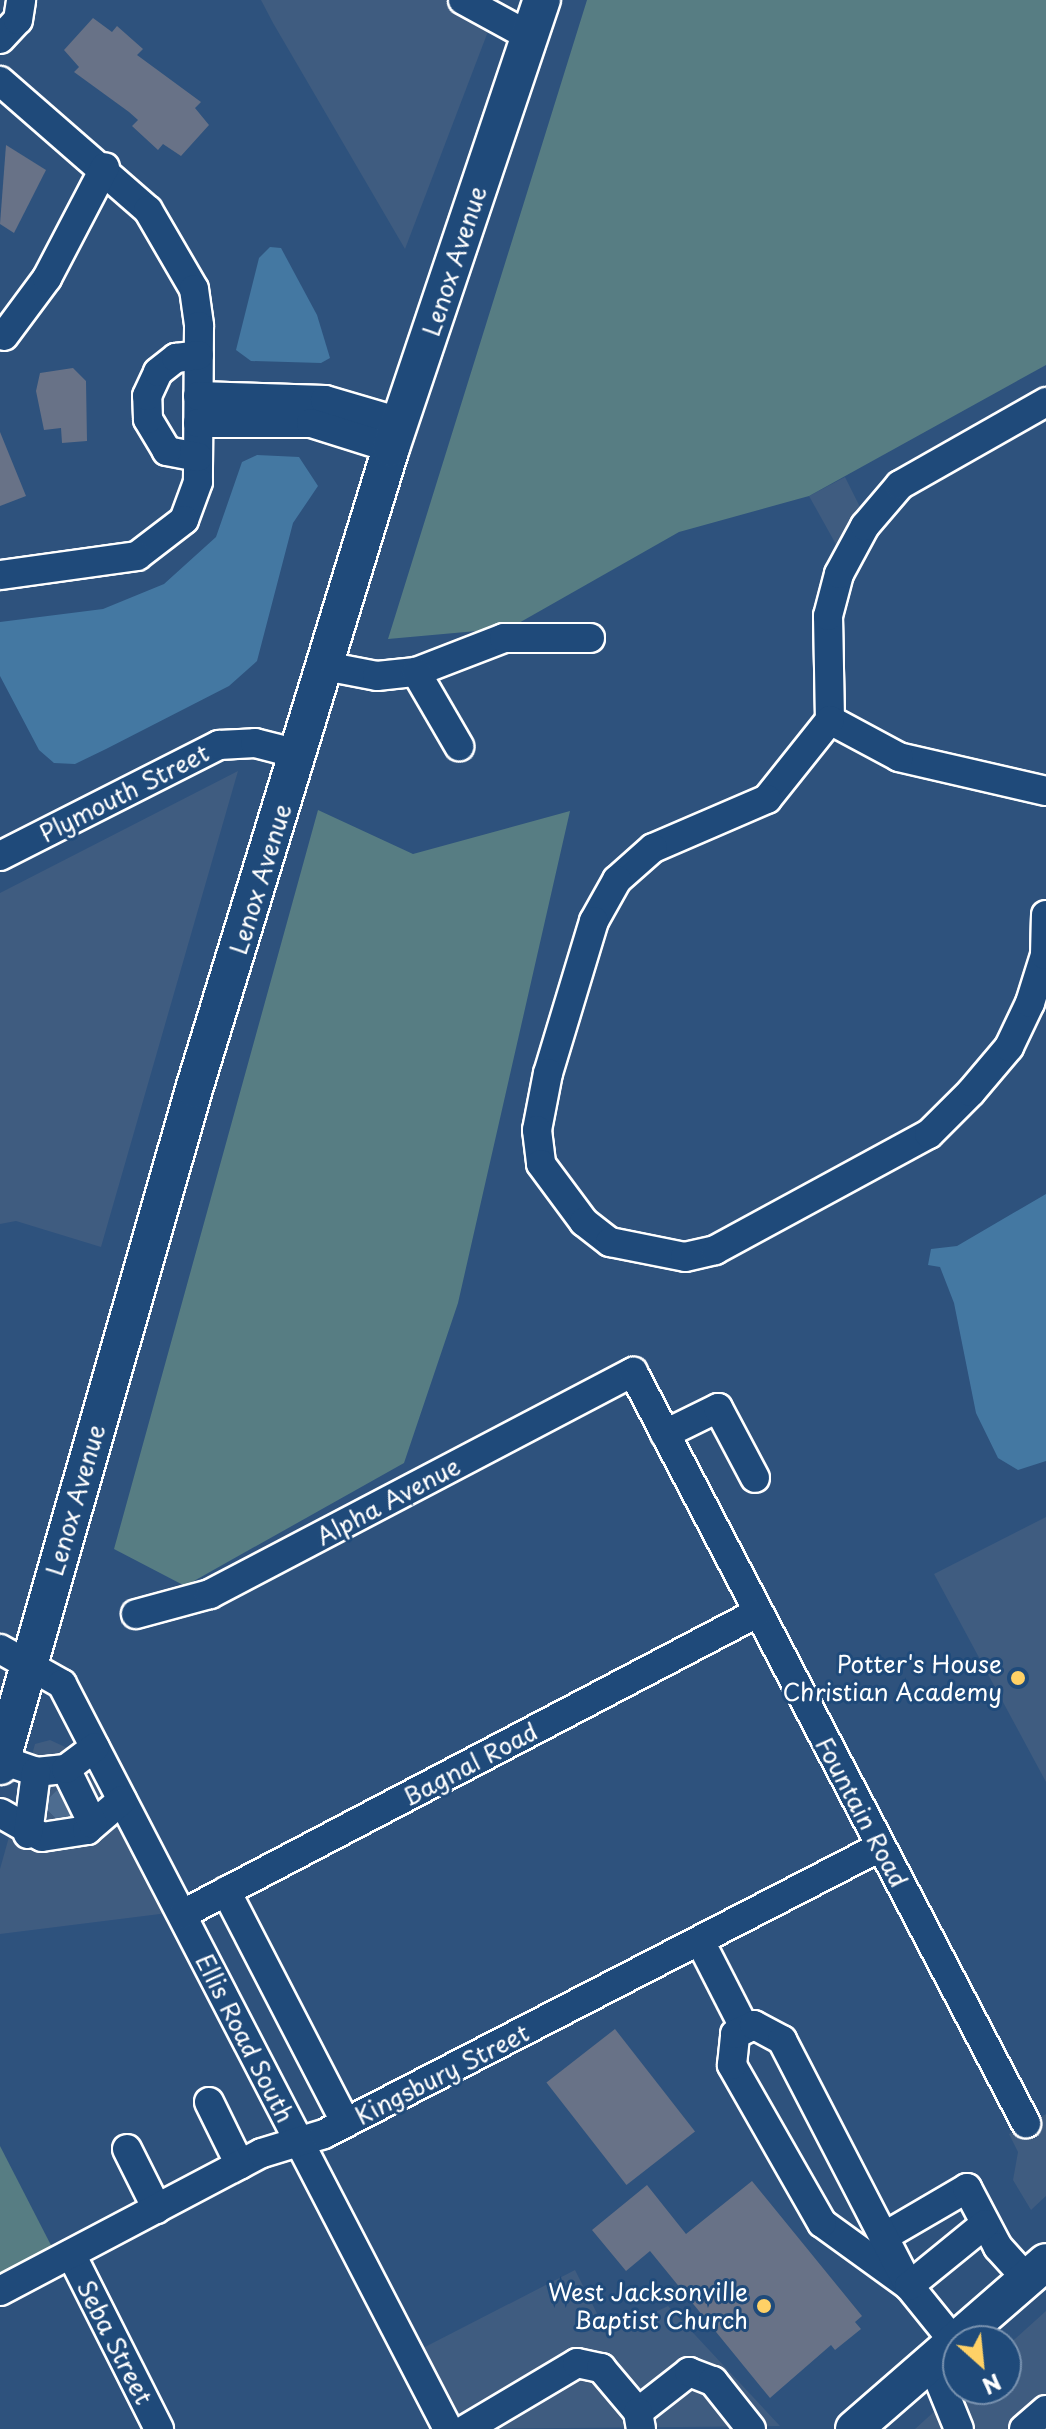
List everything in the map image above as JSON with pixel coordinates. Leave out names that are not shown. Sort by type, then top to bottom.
[{"type":"main road","name":"Lenox Avenue","points":[[1,1763],[14,1654],[396,435],[542,0]]},
{"type":"main road","points":[[977,2325],[1038,2275]]},
{"type":"main road","points":[[854,2429],[942,2354]]},
{"type":"street","points":[[0,39],[18,20],[21,0]]},
{"type":"street","points":[[463,0],[529,36]]},
{"type":"street","points":[[0,81],[105,167],[148,210],[194,289],[199,355],[195,497],[164,542],[137,556],[0,575]]},
{"type":"street","points":[[4,336],[47,278],[105,167]]},
{"type":"street","points":[[198,457],[167,451],[148,419],[147,396],[158,372],[176,358],[199,355]]},
{"type":"street","points":[[1046,402],[900,485],[865,526],[839,574],[828,616],[830,720],[767,799],[653,848],[617,880],[594,921],[537,1130],[541,1164],[584,1222],[640,1252],[685,1257],[715,1250],[929,1134],[1009,1047],[1045,955],[1046,915]]},
{"type":"street","points":[[198,410],[396,435]]},
{"type":"street","points":[[325,666],[377,676],[416,672],[504,638],[590,638]]},
{"type":"street","points":[[416,672],[459,746]]},
{"type":"street","points":[[830,720],[899,757],[1046,791]]},
{"type":"street","name":"Plymouth Street","points":[[0,856],[219,745],[255,743],[298,754]]},
{"type":"street","name":"Fountain Road","points":[[633,1372],[1026,2123]]},
{"type":"street","name":"Alpha Avenue","points":[[136,1614],[210,1594],[633,1372]]},
{"type":"street","points":[[665,1434],[718,1408],[755,1478]]},
{"type":"street","name":"Bagnal Road","points":[[183,1914],[757,1613]]},
{"type":"street","name":"Ellis Road South","points":[[14,1654],[62,1684],[448,2429]]},
{"type":"street","points":[[1,1763],[36,1772],[66,1769],[95,1747]]},
{"type":"street","points":[[51,1812],[66,1769]]},
{"type":"street","points":[[36,1772],[51,1812]]},
{"type":"street","points":[[93,1824],[122,1800]]},
{"type":"street","points":[[51,1812],[93,1824]]},
{"type":"street","points":[[0,1813],[51,1812],[93,1824]]},
{"type":"street","name":"Kingsbury Street","points":[[0,2291],[240,2165],[299,2146],[346,2123],[880,1847]]},
{"type":"street","points":[[226,1891],[346,2123]]},
{"type":"street","points":[[700,1941],[745,2029]]},
{"type":"street","points":[[909,2286],[822,2223],[732,2065],[735,2034],[754,2025],[782,2040],[885,2236],[942,2351]]},
{"type":"street","points":[[209,2102],[240,2165]]},
{"type":"street","points":[[127,2149],[157,2209]]},
{"type":"street","points":[[885,2236],[967,2188],[985,2224],[1038,2275]]},
{"type":"street","points":[[909,2286],[985,2224]]},
{"type":"street","name":"Seba Street","points":[[71,2254],[159,2429]]},
{"type":"street","points":[[466,2429],[577,2363],[601,2368],[639,2420],[689,2372],[713,2381],[751,2429]]},
{"type":"street","points":[[954,2405],[959,2429]]},
{"type":"street","points":[[1024,2429],[1046,2410]]},
{"type":"shaded area","points":[[261,0],[500,0],[405,249],[273,23]]},
{"type":"shaded area","points":[[270,247],[281,248],[317,315],[330,358],[321,363],[251,361],[236,350],[259,258]]},
{"type":"shaded area","points":[[257,455],[299,457],[318,486],[293,523],[257,661],[229,686],[106,749],[75,764],[54,763],[39,750],[0,676],[0,622],[103,609],[164,584],[216,537],[242,462]]},
{"type":"shaded area","points":[[845,477],[861,509],[838,548],[809,496]]},
{"type":"shaded area","points":[[238,771],[101,1247],[16,1221],[0,1224],[0,893]]},
{"type":"shaded area","points":[[1046,1194],[1046,1461],[1018,1470],[998,1458],[976,1413],[954,1303],[940,1267],[928,1265],[931,1249],[957,1246]]},
{"type":"shaded area","name":"Potter's House Christian Academy","points":[[1046,1517],[1046,1782],[934,1574]]},
{"type":"shaded area","points":[[50,1740],[76,1752],[168,1913],[0,1934],[0,1869],[35,1744]]},
{"type":"shaded area","points":[[1046,2114],[1046,2196],[1031,2210],[1013,2180],[1018,2152],[1009,2134]]},
{"type":"shaded area","points":[[575,2270],[608,2335],[668,2306],[780,2426],[464,2429],[423,2348]]},
{"type":"shaded area","points":[[1046,2311],[1046,2429],[915,2429],[942,2404],[1022,2405],[1022,2333]]},
{"type":"green space","points":[[587,0],[1046,0],[1046,365],[809,496],[679,532],[510,628],[388,639]]},
{"type":"green space","points":[[318,810],[413,854],[570,811],[458,1303],[404,1463],[185,1586],[114,1549]]},
{"type":"green space","points":[[0,2146],[55,2253],[0,2280]]},
{"type":"building","points":[[93,18],[112,32],[117,26],[143,49],[137,55],[201,102],[195,108],[209,125],[181,156],[163,144],[158,150],[132,126],[138,120],[74,72],[79,67],[64,50]]},
{"type":"building","points":[[6,145],[46,170],[14,233],[0,224]]},
{"type":"building","points":[[73,368],[86,381],[87,441],[62,443],[61,428],[44,430],[36,391],[40,373]]},
{"type":"building","points":[[0,432],[26,496],[0,506]]},
{"type":"building","points":[[615,2029],[695,2131],[626,2185],[546,2083]]},
{"type":"building","points":[[752,2181],[862,2316],[855,2322],[861,2329],[835,2350],[831,2345],[770,2398],[650,2251],[626,2271],[592,2230],[647,2185],[686,2234]]},
{"type":"tunnel","points":[[52,1815],[67,1800]]},
{"type":"place","name":"Potter's House Christian Academy","points":[[1018,1678]]},
{"type":"place","name":"West Jacksonville Baptist Church","points":[[764,2306]]}]
